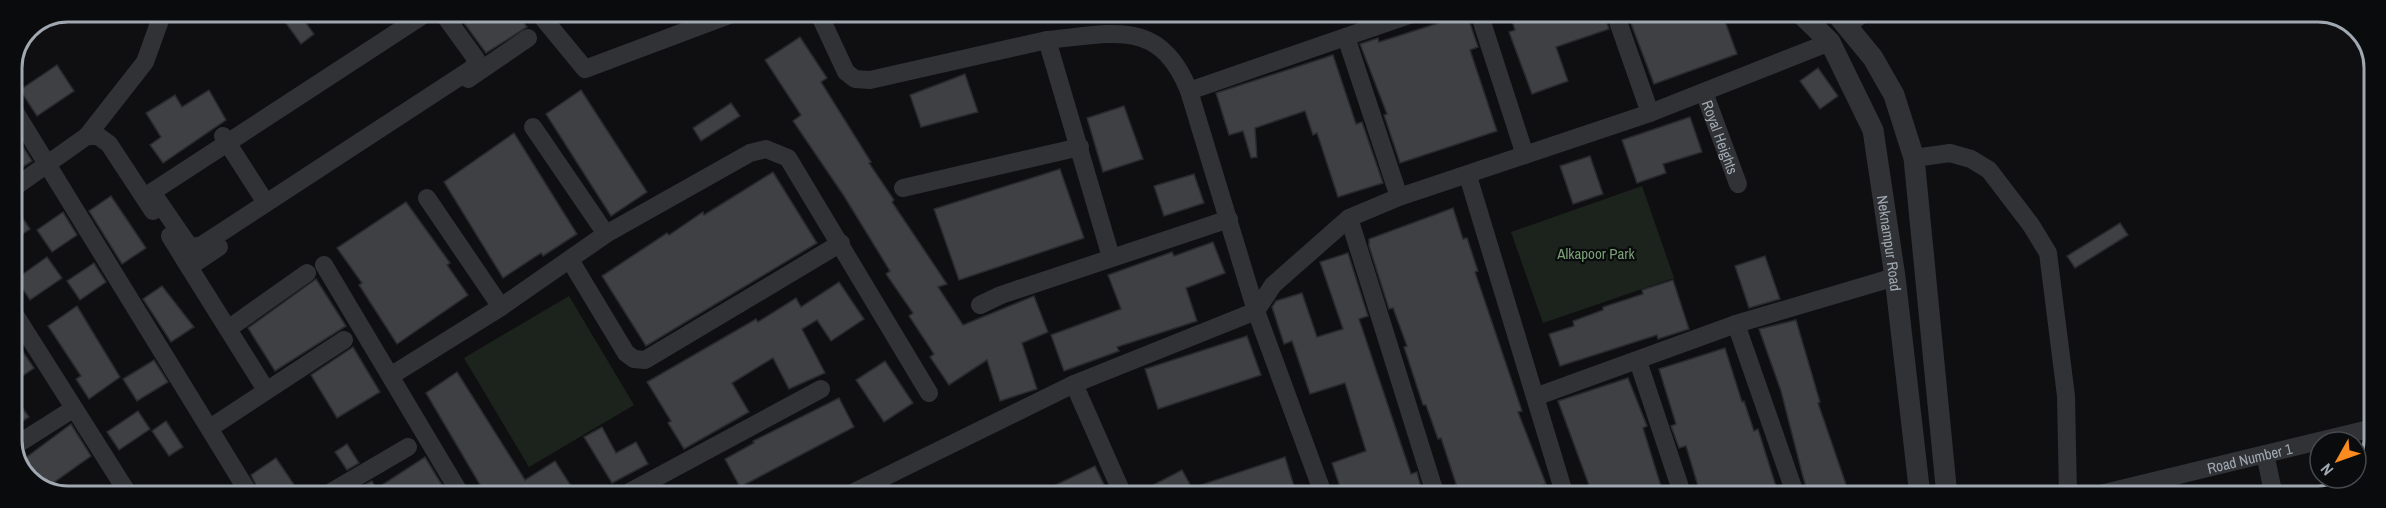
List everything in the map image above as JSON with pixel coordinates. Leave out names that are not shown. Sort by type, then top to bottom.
[{"type":"street","points":[[23,181],[87,136],[145,62],[159,23]]},
{"type":"street","points":[[300,91],[393,23]]},
{"type":"street","points":[[147,190],[410,23]]},
{"type":"street","points":[[87,136],[98,136],[109,144],[192,247],[202,245],[473,68],[476,59],[450,23]]},
{"type":"street","points":[[547,23],[585,69],[708,23]]},
{"type":"street","points":[[823,23],[846,72],[855,79],[870,80],[1047,40],[1119,34],[1141,36],[1169,55],[1182,74],[1189,91],[1256,311],[1320,486]]},
{"type":"street","points":[[1189,91],[1386,23]]},
{"type":"street","points":[[1482,23],[1525,155]]},
{"type":"street","points":[[1619,23],[1650,112]]},
{"type":"street","name":"Neknampur Road","points":[[1810,23],[1830,42],[1873,130],[1895,277],[1919,486]]},
{"type":"street","name":"Neknampur Road","points":[[1852,23],[1894,95],[1914,158],[1946,486]]},
{"type":"street","points":[[1346,37],[1399,197]]},
{"type":"street","points":[[189,267],[528,38]]},
{"type":"street","points":[[1047,40],[1111,258]]},
{"type":"street","points":[[866,486],[1074,384],[1256,311],[1273,285],[1349,218],[1399,197],[1468,176],[1650,112],[1830,42]]},
{"type":"street","name":"Royal Heights","points":[[1704,92],[1738,184]]},
{"type":"street","points":[[23,123],[245,486]]},
{"type":"street","points":[[533,126],[606,234]]},
{"type":"street","points":[[225,140],[266,203]]},
{"type":"street","points":[[903,188],[1080,147]]},
{"type":"street","points":[[392,375],[501,307],[606,234],[750,153],[766,149],[788,158],[929,393]]},
{"type":"street","points":[[1914,158],[1950,153],[1971,159],[1989,170],[2031,225],[2048,253],[2066,396],[2068,486]]},
{"type":"street","points":[[1468,176],[1560,486]]},
{"type":"street","points":[[147,190],[189,267],[266,390]]},
{"type":"street","points":[[428,198],[501,307]]},
{"type":"street","points":[[1349,218],[1433,486]]},
{"type":"street","points":[[980,305],[1001,295],[1229,219]]},
{"type":"street","points":[[570,260],[626,353],[634,359],[645,360],[841,243]]},
{"type":"street","points":[[324,265],[392,375],[456,486]]},
{"type":"street","points":[[228,329],[307,273]]},
{"type":"street","points":[[1535,397],[1736,324],[1895,277]]},
{"type":"street","points":[[1736,324],[1793,486]]},
{"type":"street","points":[[23,329],[123,486]]},
{"type":"street","points":[[210,428],[344,340]]},
{"type":"street","points":[[1638,361],[1680,486]]},
{"type":"street","points":[[1074,384],[1119,486]]},
{"type":"street","points":[[641,486],[821,389]]},
{"type":"street","points":[[23,441],[73,409]]},
{"type":"street","name":"Road Number 1","points":[[2133,486],[2364,430]]},
{"type":"street","points":[[341,486],[408,447]]},
{"type":"street","points":[[2265,454],[2272,486]]},
{"type":"green space","name":"Alkapoor Park","points":[[1642,186],[1674,278],[1543,323],[1511,232]]},
{"type":"green space","points":[[569,296],[634,405],[529,467],[464,358]]},
{"type":"building","points":[[286,23],[306,23],[314,34],[301,44]]},
{"type":"building","points":[[464,23],[524,23],[527,27],[486,53]]},
{"type":"building","points":[[1439,23],[1470,23],[1478,47],[1470,50],[1497,131],[1400,163],[1384,115],[1387,114],[1360,44],[1378,38],[1379,42]]},
{"type":"building","points":[[1513,23],[1607,23],[1609,29],[1556,47],[1568,81],[1532,94],[1509,32],[1515,30]]},
{"type":"building","points":[[1631,23],[1726,23],[1737,54],[1654,84]]},
{"type":"building","points":[[800,37],[827,78],[821,82],[894,200],[892,202],[947,284],[938,287],[963,325],[1034,296],[1048,332],[1022,343],[1037,389],[1000,401],[987,360],[949,385],[930,357],[934,354],[909,316],[913,313],[886,274],[890,271],[844,196],[793,121],[801,115],[765,60]]},
{"type":"building","points":[[1333,55],[1356,124],[1362,122],[1383,183],[1338,197],[1317,133],[1313,135],[1305,111],[1255,128],[1257,157],[1251,158],[1243,131],[1229,135],[1216,93]]},
{"type":"building","points":[[57,65],[74,91],[37,116],[23,95],[23,88]]},
{"type":"building","points":[[1818,68],[1838,96],[1820,109],[1800,81]]},
{"type":"building","points":[[965,74],[978,112],[921,127],[910,95]]},
{"type":"building","points":[[209,90],[226,120],[163,163],[150,145],[161,137],[146,113],[175,95],[182,107]]},
{"type":"building","points":[[581,90],[647,192],[611,216],[546,114]]},
{"type":"building","points":[[731,103],[740,116],[701,141],[693,128]]},
{"type":"building","points":[[1124,106],[1143,159],[1103,172],[1087,118]]},
{"type":"building","points":[[1690,117],[1702,152],[1663,164],[1666,173],[1637,183],[1622,140]]},
{"type":"building","points":[[514,133],[577,234],[543,256],[541,253],[503,278],[444,182]]},
{"type":"building","points":[[23,147],[32,161],[23,167]]},
{"type":"building","points":[[1590,156],[1603,194],[1573,204],[1560,166]]},
{"type":"building","points":[[1060,169],[1084,238],[959,280],[934,209]]},
{"type":"building","points":[[773,172],[817,243],[646,346],[602,276],[667,233],[669,235],[703,212],[704,215]]},
{"type":"building","points":[[1194,174],[1204,203],[1164,216],[1154,186]]},
{"type":"building","points":[[111,196],[146,248],[122,264],[89,211]]},
{"type":"building","points":[[406,202],[450,263],[447,265],[468,295],[397,344],[359,285],[362,283],[337,248]]},
{"type":"building","points":[[1453,208],[1463,239],[1467,238],[1478,271],[1475,272],[1522,411],[1518,412],[1546,484],[1540,486],[1457,486],[1441,438],[1438,439],[1426,405],[1423,405],[1404,347],[1407,346],[1393,308],[1389,309],[1369,246],[1369,239]]},
{"type":"building","points":[[63,212],[77,235],[52,252],[37,230]]},
{"type":"building","points":[[23,218],[30,229],[23,234]]},
{"type":"building","points":[[2120,223],[2128,235],[2075,268],[2067,256]]},
{"type":"building","points":[[1213,242],[1225,273],[1186,288],[1197,321],[1117,347],[1119,351],[1064,371],[1051,335],[1121,309],[1108,275],[1172,252],[1174,256]]},
{"type":"building","points":[[1348,253],[1368,316],[1359,319],[1411,474],[1417,472],[1420,486],[1340,486],[1332,463],[1366,451],[1345,383],[1310,394],[1292,341],[1284,344],[1272,307],[1276,301],[1302,293],[1317,337],[1343,329],[1320,262]]},
{"type":"building","points":[[1765,256],[1780,299],[1749,308],[1735,266]]},
{"type":"building","points":[[47,257],[62,278],[30,300],[23,290],[23,274]]},
{"type":"building","points":[[94,263],[106,282],[80,300],[67,281]]},
{"type":"building","points":[[316,279],[346,326],[275,371],[248,328]]},
{"type":"building","points":[[1673,280],[1689,329],[1658,339],[1657,335],[1560,366],[1549,334],[1574,326],[1573,321],[1603,310],[1603,307],[1643,294],[1642,290]]},
{"type":"building","points":[[839,282],[864,319],[831,341],[817,320],[802,329],[825,373],[789,389],[773,358],[732,383],[749,412],[684,449],[668,423],[671,421],[647,382],[756,319],[758,322],[796,298],[801,307]]},
{"type":"building","points":[[162,286],[194,327],[171,342],[143,299]]},
{"type":"building","points":[[77,306],[120,377],[89,399],[76,379],[81,376],[48,326]]},
{"type":"building","points":[[1796,320],[1820,402],[1818,403],[1847,486],[1806,486],[1781,391],[1759,329]]},
{"type":"building","points":[[1247,336],[1261,375],[1158,409],[1145,369]]},
{"type":"building","points":[[353,347],[380,392],[337,418],[311,375]]},
{"type":"building","points":[[1725,348],[1742,402],[1744,401],[1754,431],[1758,429],[1776,486],[1698,486],[1686,446],[1679,448],[1671,426],[1676,424],[1659,369]]},
{"type":"building","points":[[23,352],[34,368],[23,376]]},
{"type":"building","points":[[154,360],[168,382],[137,401],[123,379]]},
{"type":"building","points":[[885,361],[913,403],[884,422],[856,380]]},
{"type":"building","points":[[457,372],[525,480],[555,461],[571,486],[481,486],[426,393]]},
{"type":"building","points":[[1628,378],[1647,426],[1643,428],[1661,486],[1589,486],[1558,401]]},
{"type":"building","points":[[839,398],[854,427],[739,486],[725,459],[754,443],[753,441]]},
{"type":"building","points":[[23,409],[29,417],[23,421]]},
{"type":"building","points":[[138,411],[150,429],[119,450],[107,432]]},
{"type":"building","points":[[166,421],[183,447],[169,456],[152,431]]},
{"type":"building","points":[[71,424],[91,456],[53,483],[34,470],[26,457]]},
{"type":"building","points":[[602,427],[616,453],[636,442],[648,464],[612,483],[584,437]]},
{"type":"building","points":[[347,444],[359,463],[347,470],[335,452]]},
{"type":"building","points":[[425,457],[443,486],[381,486]]},
{"type":"building","points":[[1285,457],[1294,486],[1198,486]]},
{"type":"building","points":[[276,458],[295,486],[256,486],[251,475]]},
{"type":"building","points":[[1095,466],[1105,486],[1054,486]]},
{"type":"building","points":[[1182,470],[1191,486],[1151,486]]},
{"type":"building","points":[[372,481],[374,486],[363,486]]}]
